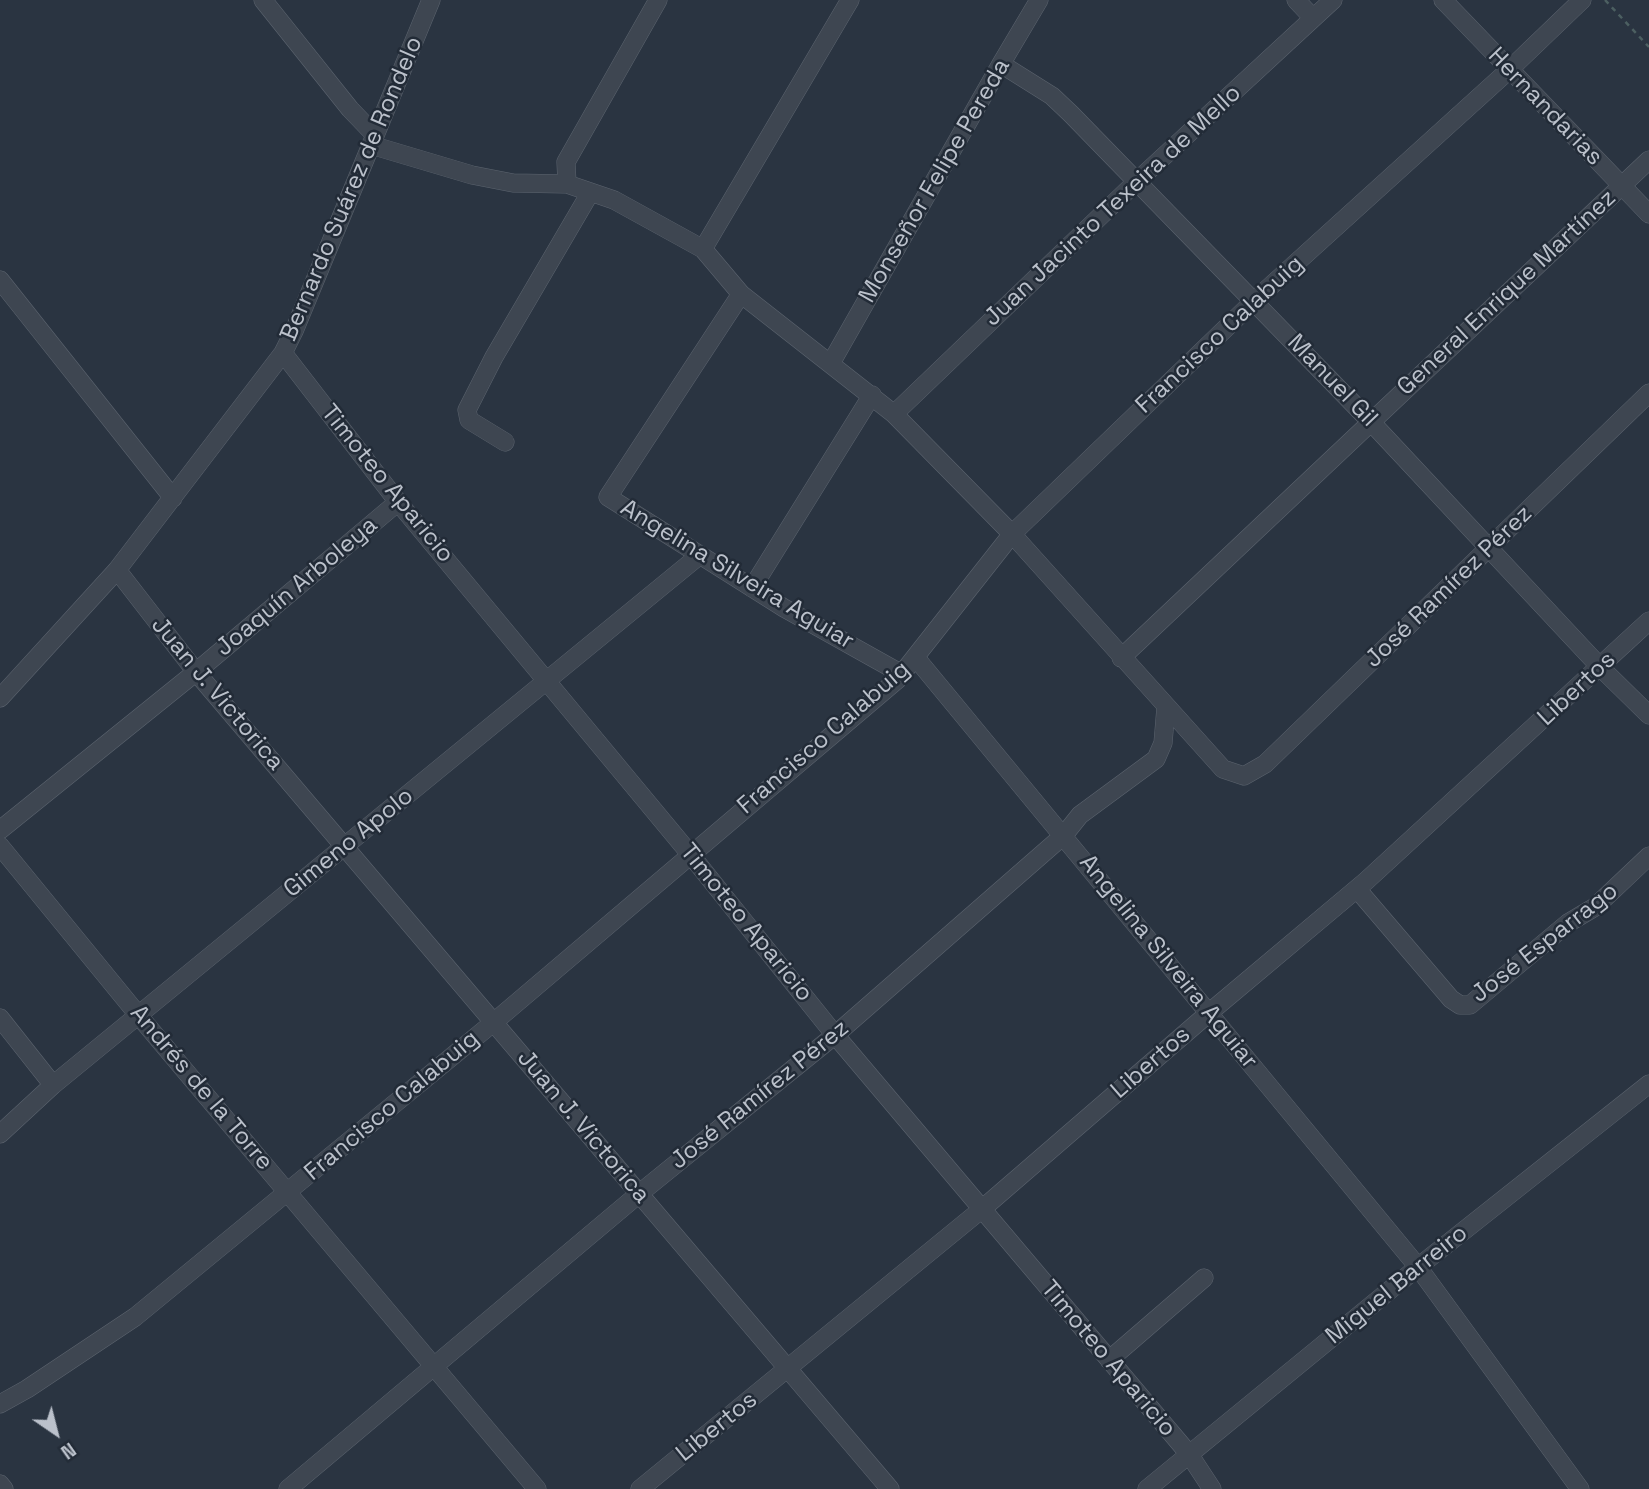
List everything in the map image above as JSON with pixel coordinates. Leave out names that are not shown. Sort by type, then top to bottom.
[{"type":"street","points":[[262,0],[373,140],[472,175],[513,183],[567,184],[614,200],[703,249],[741,294],[894,414],[1012,534],[1166,707]]},
{"type":"street","name":"Bernardo Suárez de Rondelo","points":[[0,698],[117,570],[282,354],[294,331],[431,0]]},
{"type":"street","points":[[567,184],[566,162],[659,0]]},
{"type":"street","points":[[703,249],[850,0]]},
{"type":"street","name":"Monseñor Felipe Pereda","points":[[831,363],[1039,0]]},
{"type":"street","points":[[1296,0],[1313,18]]},
{"type":"street","name":"Juan Jacinto Texeira de Mello","points":[[894,414],[1136,182],[1333,0]]},
{"type":"street","name":"Hernandarias","points":[[1443,0],[1649,214]]},
{"type":"street","name":"Francisco Calabuig","points":[[0,1404],[135,1317],[494,1022],[902,674],[1012,534],[1254,301],[1509,70],[1582,0]]},
{"type":"street","name":"Manuel Gil","points":[[1000,64],[1052,96],[1371,422],[1649,715]]},
{"type":"street","name":"General Enrique Martínez","points":[[1121,658],[1649,160]]},
{"type":"street","points":[[505,442],[470,420],[467,410],[494,357],[590,192]]},
{"type":"street","points":[[0,281],[173,498]]},
{"type":"street","name":"Angelina Silveira Aguiar","points":[[741,294],[608,497],[784,608],[902,674]]},
{"type":"street","name":"Timoteo Aparicio","points":[[282,354],[398,502],[691,854],[835,1035],[1189,1454],[1212,1489]]},
{"type":"street","name":"José Ramírez Pérez","points":[[1166,707],[1223,769],[1244,776],[1265,764],[1649,393]]},
{"type":"street","points":[[752,588],[872,395]]},
{"type":"street","name":"Joaquín Arboleya","points":[[0,830],[398,502]]},
{"type":"street","name":"Gimeno Apolo","points":[[0,1134],[53,1085],[700,555]]},
{"type":"street","name":"Juan J. Victorica","points":[[117,570],[196,671],[890,1489]]},
{"type":"street","name":"Libertos","points":[[640,1489],[982,1209],[1357,889],[1649,621]]},
{"type":"street","name":"Angelina Silveira Aguiar","points":[[916,658],[1418,1267],[1580,1489]]},
{"type":"street","name":"José Ramírez Pérez","points":[[288,1489],[640,1193],[835,1035],[1064,835],[1080,815],[1156,759],[1163,743],[1166,707]]},
{"type":"street","name":"Andrés de la Torre","points":[[0,846],[139,1016],[289,1191],[537,1489]]},
{"type":"street","name":"José Esparrago","points":[[1357,889],[1451,999],[1460,1005],[1470,1005],[1568,923],[1595,907],[1649,856]]},
{"type":"street","points":[[0,1018],[53,1085]]},
{"type":"street","name":"Miguel Barreiro","points":[[1147,1489],[1418,1267],[1649,1084]]},
{"type":"street","points":[[1109,1360],[1204,1278]]},
{"type":"street","points":[[0,1484],[4,1489]]},
{"type":"path","points":[[1605,0],[1649,47]]}]
